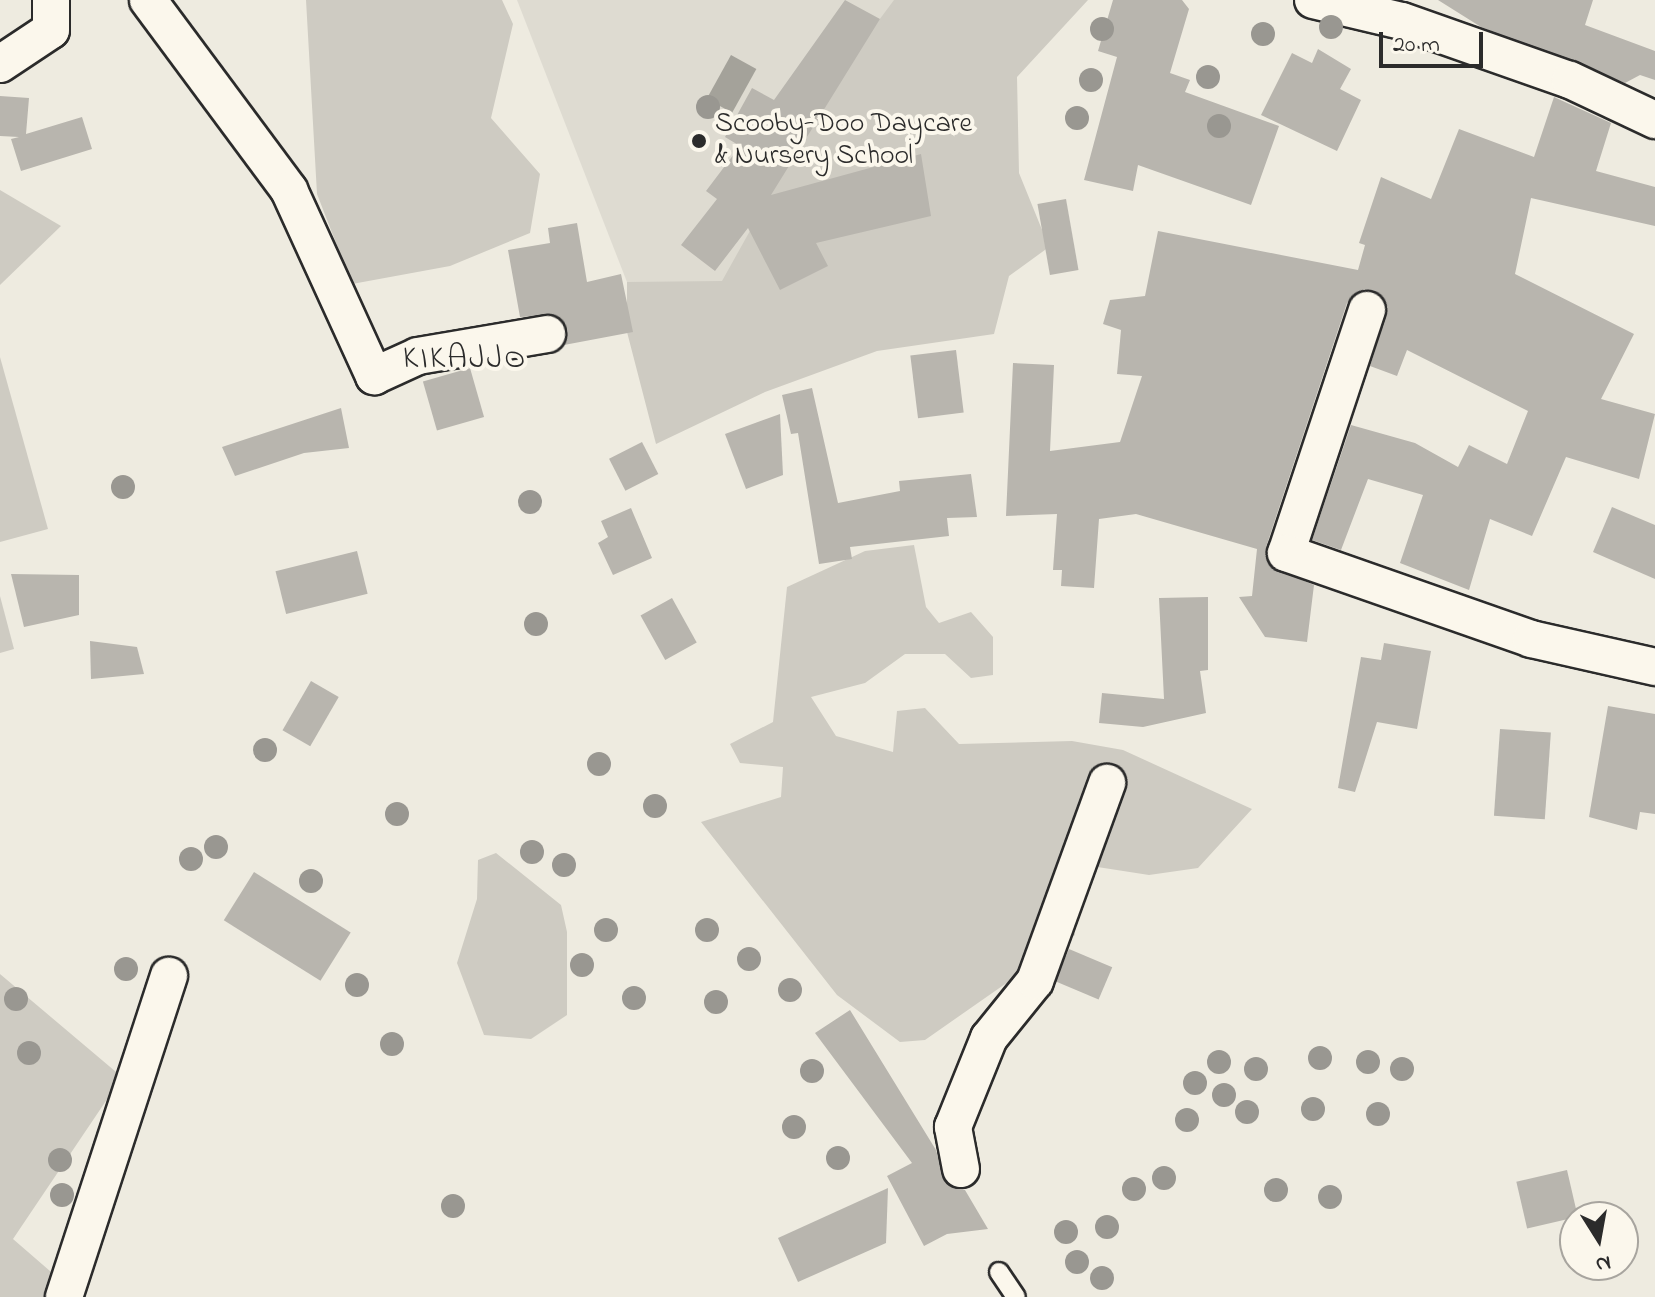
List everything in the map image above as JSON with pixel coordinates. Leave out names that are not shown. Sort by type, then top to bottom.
[{"type":"street","points":[[0,64],[51,30],[51,0]]},
{"type":"street","points":[[148,0],[289,190],[374,376],[418,356],[547,334]]},
{"type":"street","points":[[1313,0],[1402,21],[1570,80],[1655,120]]},
{"type":"street","points":[[1367,310],[1286,553],[1531,639],[1655,667]]},
{"type":"street","points":[[961,1169],[953,1127],[989,1038],[1035,981],[1107,783]]},
{"type":"street","points":[[64,1297],[169,976]]},
{"type":"lane","points":[[999,1272],[1016,1297]]},
{"type":"shaded area","points":[[306,0],[502,0],[513,24],[491,118],[540,174],[530,233],[450,266],[352,284],[317,194]]},
{"type":"shaded area","name":"Scooby-Doo Daycare & Nursery School","points":[[517,0],[905,0],[741,290],[627,282]]},
{"type":"shaded area","points":[[894,0],[1088,0],[1017,77],[1019,173],[1049,247],[1009,276],[994,334],[877,351],[765,392],[656,444],[627,332],[627,282],[722,281],[833,82]]},
{"type":"shaded area","points":[[731,55],[756,69],[732,113],[707,99]]},
{"type":"shaded area","points":[[0,190],[61,226],[0,285]]},
{"type":"shaded area","points":[[0,357],[48,529],[0,542]]},
{"type":"shaded area","points":[[914,545],[926,607],[939,623],[971,612],[993,637],[993,675],[971,678],[945,654],[905,654],[865,683],[811,697],[836,736],[893,752],[897,711],[925,708],[959,744],[1072,741],[1123,750],[1252,809],[1198,868],[1149,875],[1091,866],[1072,909],[1075,935],[925,1040],[900,1042],[837,995],[701,822],[781,797],[783,767],[740,763],[730,744],[773,722],[787,587],[865,551]]},
{"type":"shaded area","points":[[0,596],[14,649],[0,653]]},
{"type":"shaded area","points":[[496,853],[561,905],[567,932],[567,1015],[531,1039],[484,1035],[457,963],[477,899],[478,860]]},
{"type":"shaded area","points":[[0,974],[122,1077],[13,1239],[80,1297],[0,1297]]},
{"type":"building","points":[[845,0],[880,19],[771,195],[921,154],[931,216],[816,243],[828,266],[780,290],[748,228],[715,271],[681,245],[717,199],[706,191],[740,146],[725,137],[752,88],[774,100]]},
{"type":"building","points":[[1113,0],[1182,0],[1189,9],[1170,73],[1190,80],[1185,92],[1279,126],[1251,205],[1138,165],[1133,191],[1084,180],[1117,57],[1098,51]]},
{"type":"building","points":[[1438,0],[1593,0],[1585,25],[1655,51],[1655,80],[1640,75],[1625,83],[1481,27]]},
{"type":"building","points":[[1318,49],[1351,69],[1340,89],[1361,100],[1337,151],[1261,115],[1292,53],[1312,63]]},
{"type":"building","points":[[0,96],[29,98],[26,134],[82,117],[92,149],[21,171],[11,139],[19,137],[0,136]]},
{"type":"building","points":[[1554,97],[1611,123],[1596,171],[1655,187],[1655,226],[1531,198],[1515,274],[1634,334],[1601,399],[1655,414],[1639,479],[1566,457],[1532,536],[1490,519],[1469,590],[1400,563],[1423,495],[1368,479],[1341,550],[1312,540],[1351,425],[1415,443],[1458,467],[1469,445],[1507,464],[1528,411],[1407,350],[1397,376],[1370,366],[1388,307],[1382,296],[1364,289],[1347,303],[1266,547],[1271,567],[1314,585],[1307,642],[1265,637],[1239,597],[1252,596],[1257,549],[1136,514],[1099,519],[1094,588],[1061,586],[1062,570],[1053,570],[1057,514],[1006,516],[1013,363],[1054,365],[1050,451],[1120,442],[1142,376],[1117,374],[1121,330],[1103,324],[1110,300],[1145,296],[1158,231],[1358,270],[1365,245],[1359,243],[1381,177],[1431,199],[1459,129],[1534,157]]},
{"type":"building","points":[[1066,199],[1079,270],[1050,275],[1037,204]]},
{"type":"building","points":[[577,223],[587,282],[621,274],[633,332],[564,345],[567,330],[555,315],[520,317],[508,250],[550,243],[548,228]]},
{"type":"building","points":[[956,350],[964,413],[918,418],[910,356]]},
{"type":"building","points":[[470,368],[484,417],[437,431],[423,382]]},
{"type":"building","points":[[812,388],[838,503],[900,491],[899,481],[971,474],[977,517],[947,518],[949,536],[850,547],[852,559],[819,564],[798,433],[791,434],[782,395]]},
{"type":"building","points":[[341,408],[349,448],[304,453],[235,476],[222,447]]},
{"type":"building","points":[[780,414],[783,475],[746,489],[725,434]]},
{"type":"building","points":[[642,442],[658,474],[625,491],[609,459]]},
{"type":"building","points":[[1612,507],[1655,525],[1655,579],[1593,552]]},
{"type":"building","points":[[631,508],[652,558],[613,575],[598,543],[608,537],[601,521]]},
{"type":"building","points":[[357,551],[368,594],[286,614],[275,571]]},
{"type":"building","points":[[11,574],[79,575],[79,615],[24,627]]},
{"type":"building","points":[[1208,597],[1208,670],[1200,671],[1206,713],[1143,727],[1099,723],[1102,693],[1164,699],[1159,598]]},
{"type":"building","points":[[672,598],[697,643],[665,660],[641,615]]},
{"type":"building","points":[[90,641],[137,647],[144,674],[91,679]]},
{"type":"building","points":[[1384,643],[1431,651],[1417,729],[1377,722],[1355,792],[1338,788],[1361,657],[1381,660]]},
{"type":"building","points":[[311,681],[339,697],[310,746],[282,730]]},
{"type":"building","points":[[1608,706],[1655,714],[1655,814],[1640,812],[1637,830],[1589,817]]},
{"type":"building","points":[[1500,729],[1551,733],[1545,819],[1494,816]]},
{"type":"building","points":[[254,872],[351,932],[320,981],[224,920]]},
{"type":"building","points":[[1069,949],[1112,967],[1099,1000],[1055,981]]},
{"type":"building","points":[[850,1010],[936,1150],[945,1182],[965,1190],[988,1229],[947,1234],[924,1246],[887,1176],[912,1163],[815,1033]]},
{"type":"building","points":[[1567,1170],[1574,1201],[1559,1201],[1559,1221],[1527,1228],[1516,1182]]},
{"type":"building","points":[[888,1188],[886,1243],[798,1282],[778,1238]]},
{"type":"place","name":"Scooby-Doo Daycare & Nursery School","points":[[699,141]]},
{"type":"district","name":"KIKAJJO","points":[[465,360]]}]
